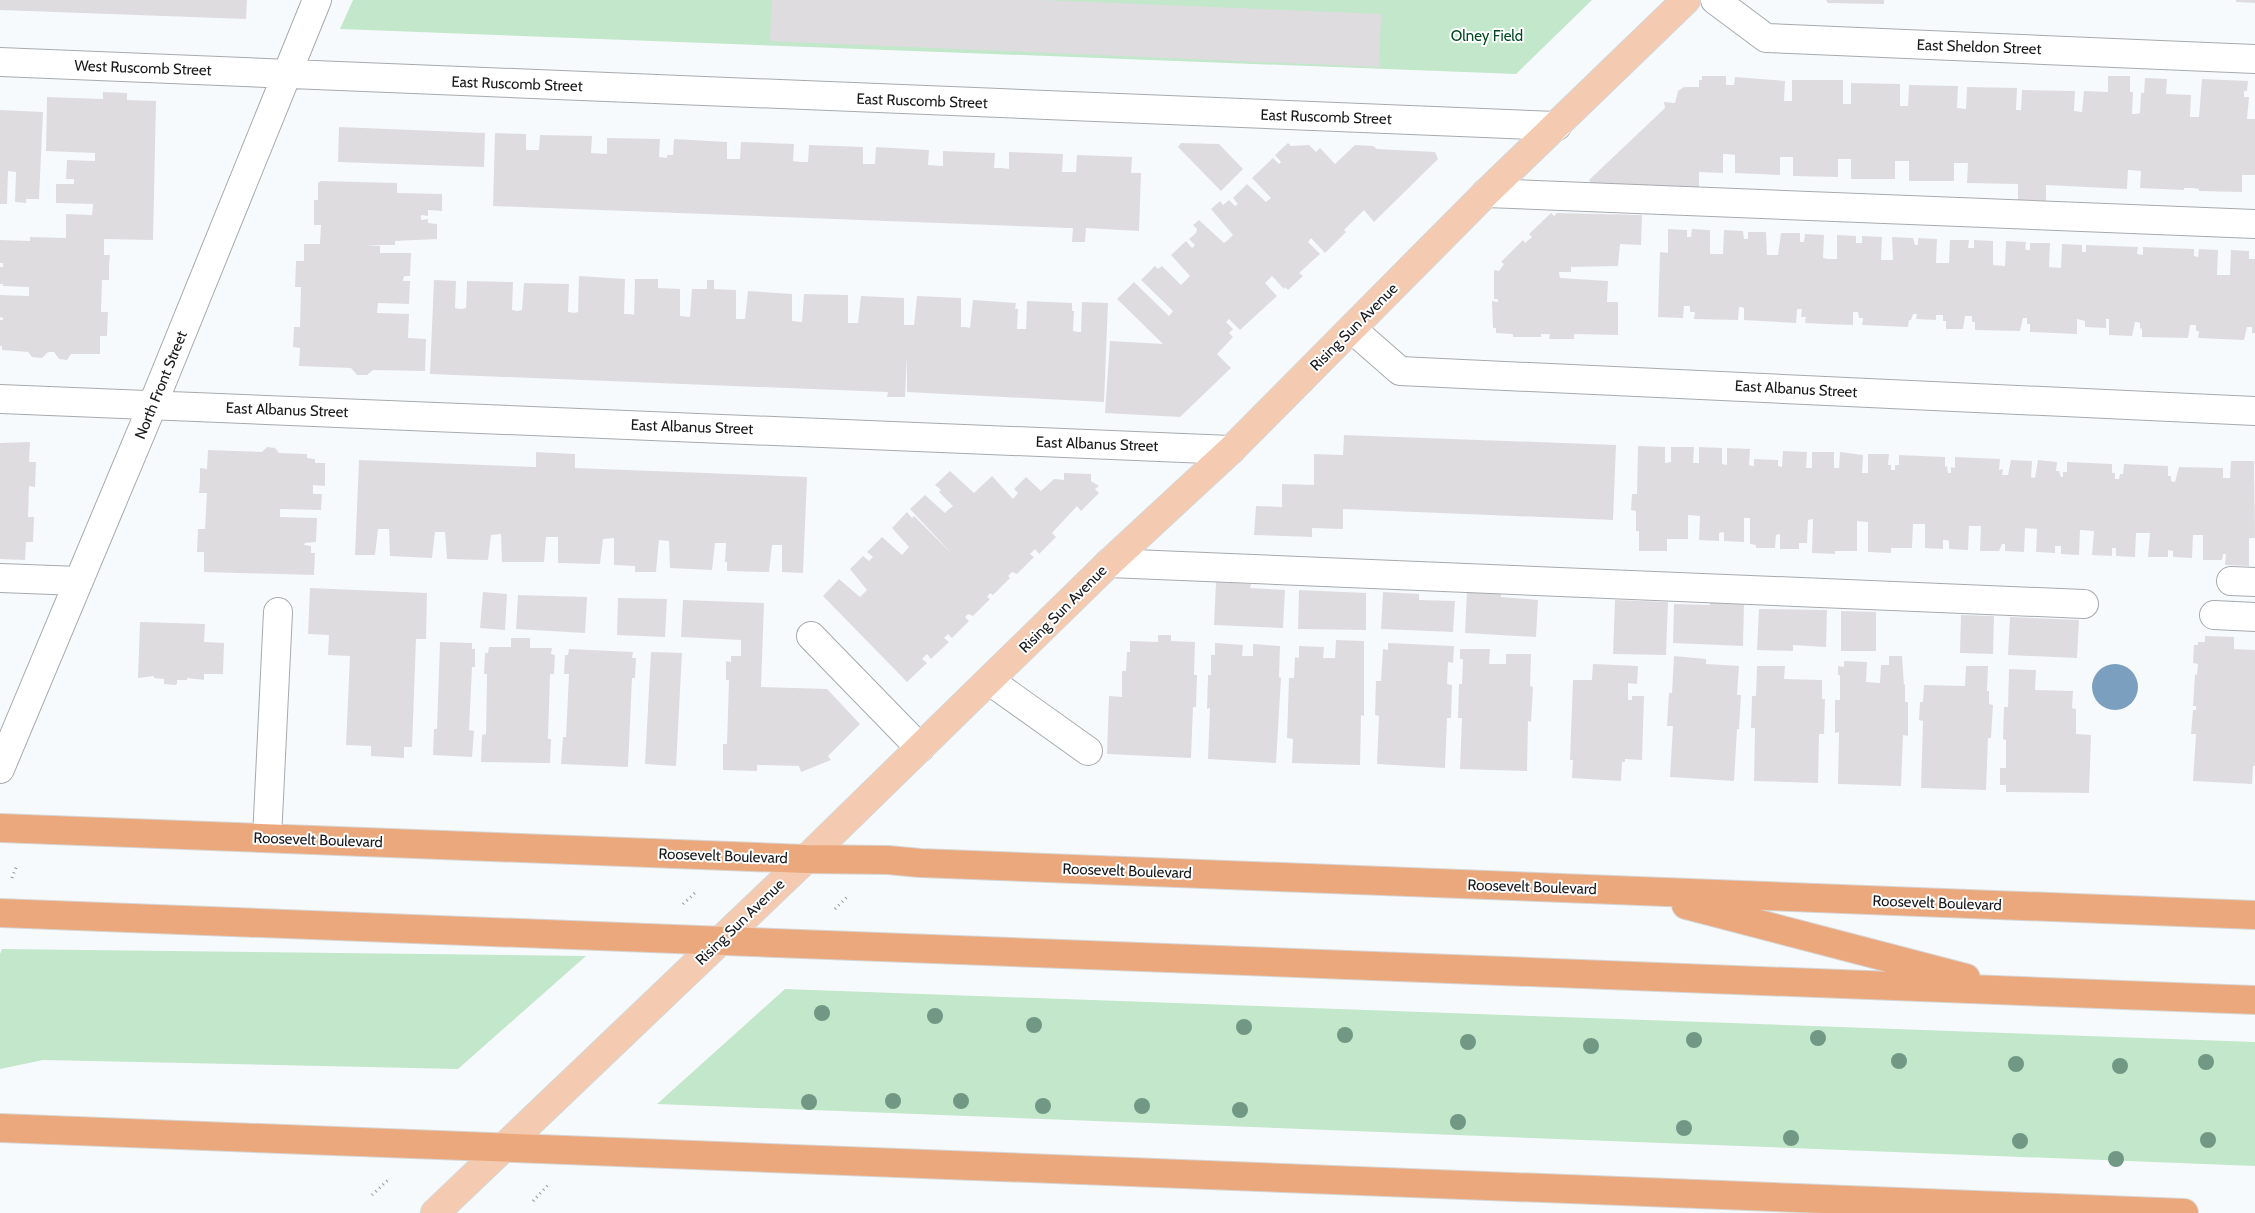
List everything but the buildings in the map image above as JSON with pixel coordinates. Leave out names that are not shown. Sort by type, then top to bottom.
[{"type":"highway","name":"Roosevelt Boulevard","points":[[0,828],[806,859],[888,860],[920,863],[2255,915]]},
{"type":"highway","points":[[1635,891],[2016,991]]},
{"type":"highway","points":[[0,913],[2255,1000]]},
{"type":"highway","points":[[0,1128],[2184,1213]]},
{"type":"main road","name":"Rising Sun Avenue","points":[[436,1213],[806,859],[1109,563],[1231,450],[1486,193],[1686,0]]},
{"type":"street","name":"North Front Street","points":[[0,769],[153,404],[317,0]]},
{"type":"street","name":"East Sheldon Street","points":[[1715,0],[1766,38],[2255,59]]},
{"type":"street","name":"West Ruscomb Street","points":[[0,62],[184,69],[287,76]]},
{"type":"street","name":"East Ruscomb Street","points":[[287,76],[1557,126]]},
{"type":"street","points":[[1486,193],[2255,224]]},
{"type":"street","name":"East Albanus Street","points":[[1352,329],[1400,371],[2255,411]]},
{"type":"street","name":"East Albanus Street","points":[[0,399],[1231,450]]},
{"type":"street","points":[[1109,563],[2084,604]]},
{"type":"street","points":[[0,578],[79,581]]},
{"type":"street","points":[[268,838],[278,612]]},
{"type":"street","points":[[2214,616],[2255,617]]},
{"type":"street","points":[[811,636],[920,748]]},
{"type":"street","points":[[990,681],[1088,750]]},
{"type":"path","points":[[12,878],[17,863]]},
{"type":"path","points":[[682,905],[700,889]]},
{"type":"path","points":[[831,912],[847,897]]},
{"type":"path","points":[[372,1194],[393,1175]]},
{"type":"path","points":[[532,1201],[552,1181]]},
{"type":"green space","name":"Olney Field","points":[[353,0],[1592,0],[1516,74],[340,29]]},
{"type":"green space","points":[[2,949],[586,956],[458,1069],[43,1060],[0,1069],[0,954]]},
{"type":"green space","points":[[785,989],[2255,1042],[2255,1166],[657,1104]]},
{"type":"water","points":[[2115,664],[2128,668],[2134,674],[2138,687],[2134,700],[2128,706],[2115,710],[2102,706],[2096,700],[2092,687],[2096,674],[2102,668]]}]
